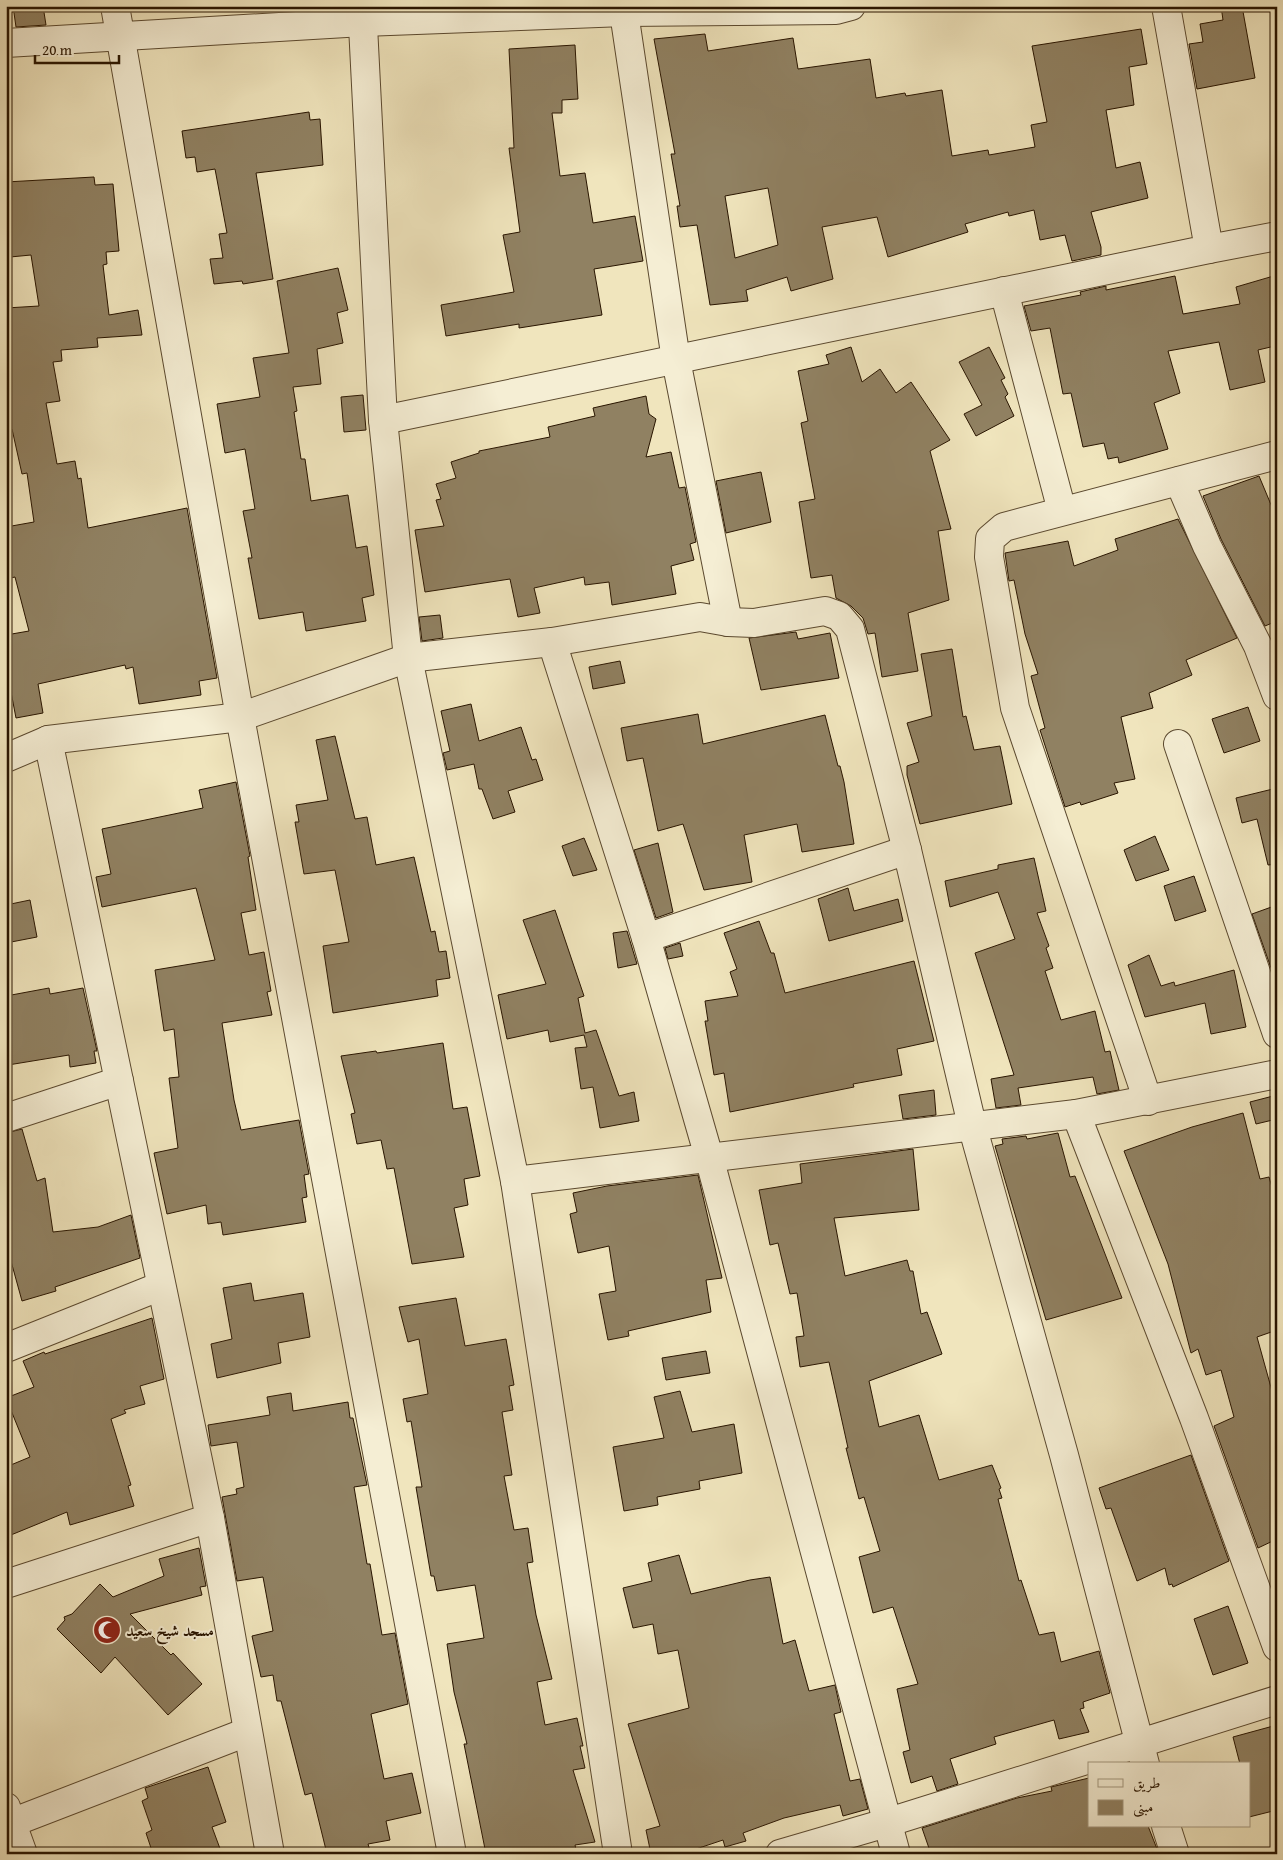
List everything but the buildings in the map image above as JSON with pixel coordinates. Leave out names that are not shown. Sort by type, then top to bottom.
[{"type":"street","points":[[115,6],[240,717],[452,1854]]},
{"type":"street","points":[[6,43],[120,37],[362,14],[624,9],[836,10],[851,6]]},
{"type":"street","points":[[1166,6],[1209,249]]},
{"type":"street","points":[[624,9],[676,360],[728,622]]},
{"type":"street","points":[[362,14],[383,420],[408,658],[514,1181],[618,1854]]},
{"type":"street","points":[[383,420],[1277,236]]},
{"type":"street","points":[[1004,291],[1062,511]]},
{"type":"street","points":[[1148,1101],[1015,708],[989,558],[990,539],[1004,527],[1277,454]]},
{"type":"street","points":[[1179,481],[1207,546],[1258,646],[1277,696]]},
{"type":"street","points":[[6,758],[48,740],[240,717],[408,658],[552,642],[700,617],[728,622],[754,623],[825,611],[838,616],[850,629],[907,850],[972,1125],[1064,1455],[1142,1754]]},
{"type":"street","points":[[552,642],[646,938],[709,1157],[886,1823],[896,1854]]},
{"type":"street","points":[[48,740],[160,1286],[210,1518],[270,1854]]},
{"type":"street","points":[[1178,744],[1277,1034]]},
{"type":"street","points":[[646,938],[907,850]]},
{"type":"street","points":[[514,1181],[1076,1114],[1277,1074]]},
{"type":"street","points":[[6,1118],[119,1081]]},
{"type":"street","points":[[1076,1114],[1194,1418],[1277,1647]]},
{"type":"street","points":[[6,1348],[160,1286]]},
{"type":"street","points":[[6,1584],[210,1518]]},
{"type":"street","points":[[1112,1762],[1142,1754],[1277,1700]]},
{"type":"street","points":[[23,1854],[8,1818],[247,1732]]},
{"type":"street","points":[[780,1854],[886,1823],[1088,1769]]},
{"type":"street","points":[[1167,1828],[1175,1854]]},
{"type":"place","name":"مسجد شيخ سعيد","points":[[107,1630]]}]
